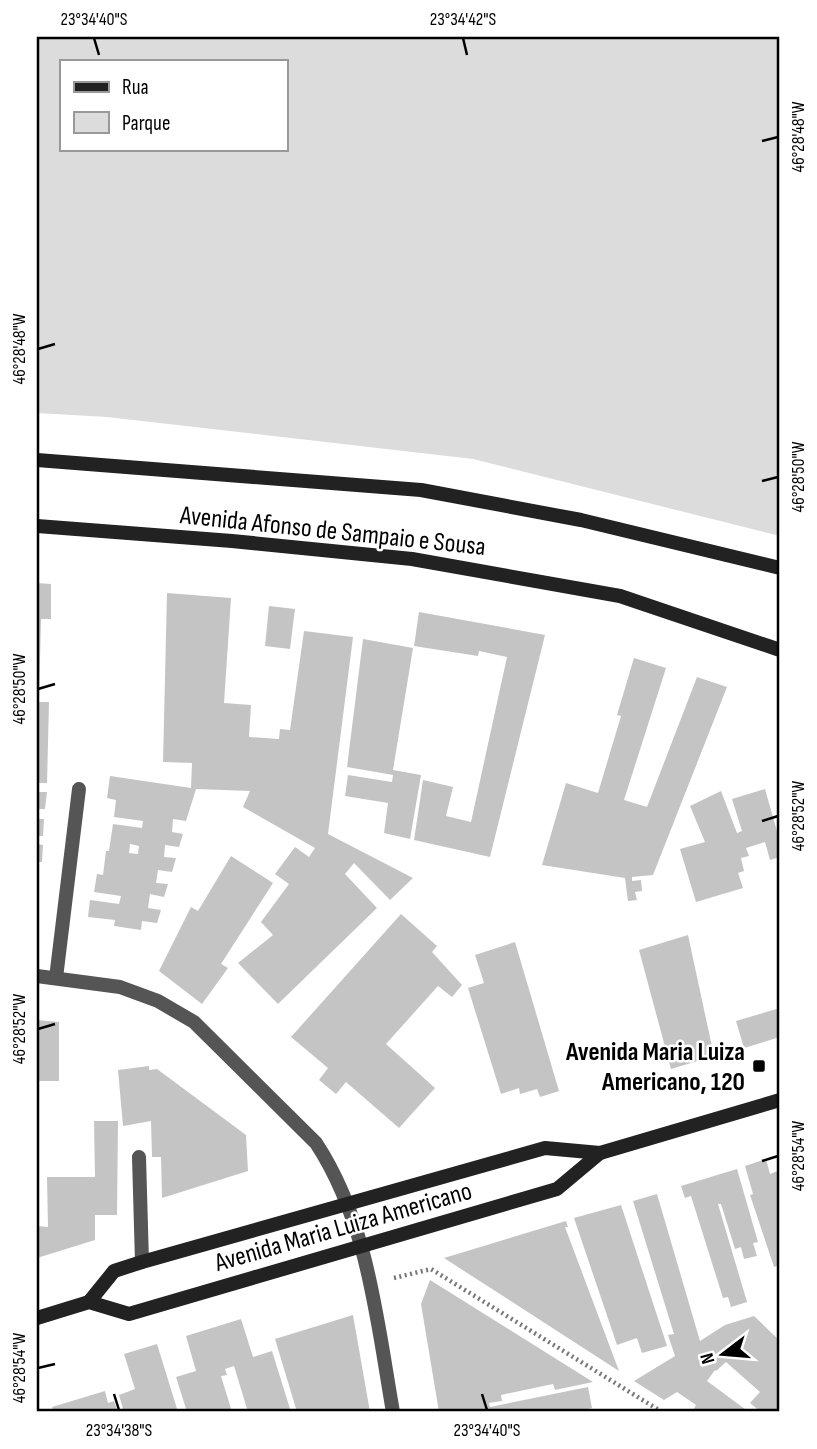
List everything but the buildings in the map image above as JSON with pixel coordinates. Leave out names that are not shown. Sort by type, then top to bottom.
[{"type":"main road","name":"Avenida Afonso de Sampaio e Sousa","points":[[37,460],[421,490],[581,520],[780,568]]},
{"type":"main road","name":"Avenida Afonso de Sampaio e Sousa","points":[[37,526],[232,541],[412,559],[620,596],[780,650]]},
{"type":"main road","name":"Avenida Maria Luiza Americano","points":[[600,1153],[557,1189],[129,1314],[89,1302],[114,1271],[142,1262],[545,1148],[600,1153],[780,1100]]},
{"type":"main road","points":[[37,1318],[89,1302]]},
{"type":"street","points":[[55,978],[79,789]]},
{"type":"street","points":[[37,976],[121,987],[158,1001],[194,1022],[316,1143],[330,1165],[362,1245],[393,1412]]},
{"type":"street","points":[[139,1157],[142,1262]]},
{"type":"path","points":[[370,1284],[431,1269],[662,1412]]},
{"type":"green space","points":[[37,37],[780,37],[780,536],[473,459],[107,417],[37,413]]},
{"type":"place","name":"Avenida Maria Luiza Americano, 120","points":[[759,1066]]}]
